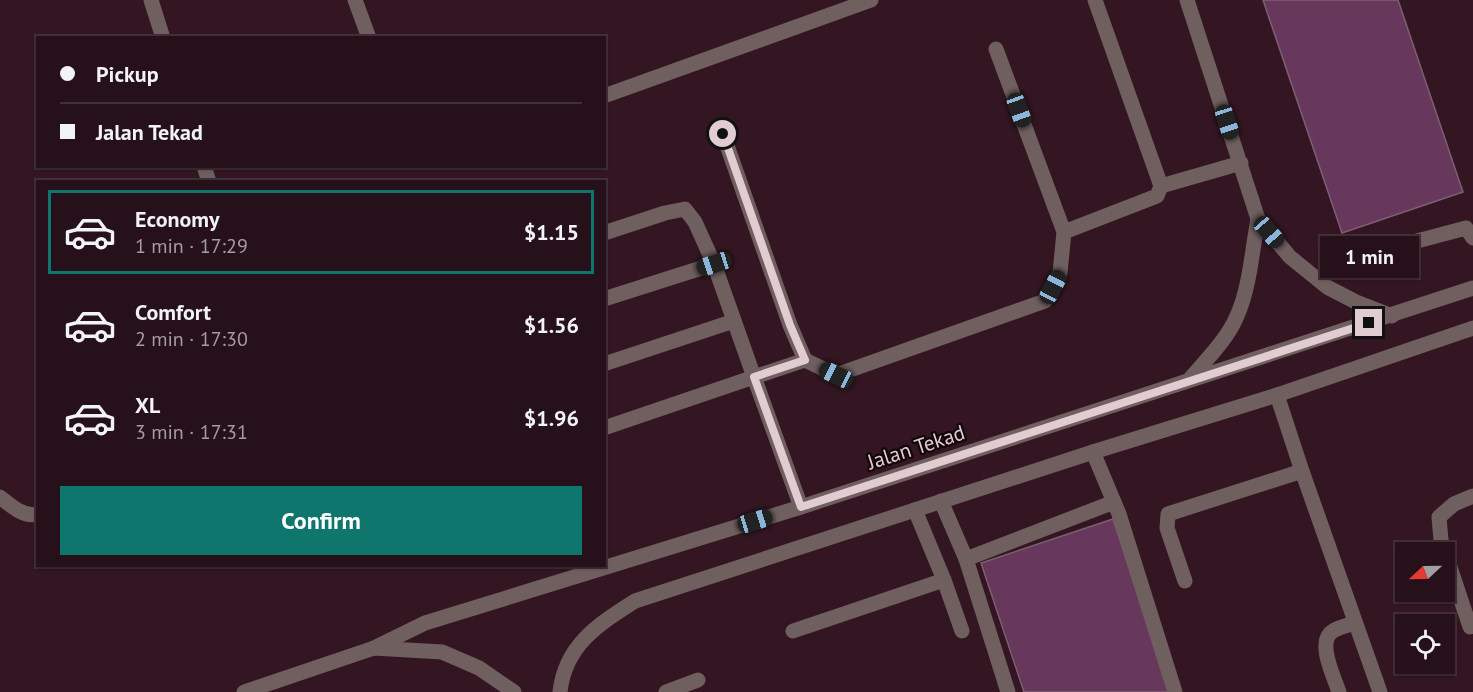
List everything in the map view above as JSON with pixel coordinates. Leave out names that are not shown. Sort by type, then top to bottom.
[{"type":"street","points":[[151,0],[162,36]]},
{"type":"street","points":[[355,0],[368,36]]},
{"type":"street","points":[[606,95],[871,0]]},
{"type":"street","points":[[1064,232],[1157,196],[1161,186],[1095,0]]},
{"type":"street","points":[[1187,0],[1258,219],[1290,256],[1327,287],[1356,302],[1392,316]]},
{"type":"street","points":[[723,134],[790,325],[805,360],[836,375],[1045,302],[1060,273],[1064,232],[996,49]]},
{"type":"street","points":[[1161,186],[1241,163]]},
{"type":"street","points":[[606,232],[665,213],[685,209],[695,222],[714,264],[801,507]]},
{"type":"street","points":[[1189,381],[1221,342],[1237,317],[1246,285],[1258,219]]},
{"type":"street","points":[[1387,249],[1466,228],[1473,238]]},
{"type":"street","points":[[606,298],[714,264]]},
{"type":"street","name":"Jalan Tekad","points":[[374,648],[425,623],[801,507],[1473,288]]},
{"type":"street","points":[[606,363],[734,321]]},
{"type":"street","points":[[560,692],[561,676],[576,647],[599,624],[635,601],[1093,452],[1277,395],[1473,328]]},
{"type":"street","points":[[606,427],[805,360]]},
{"type":"street","points":[[1277,395],[1380,692]]},
{"type":"street","points":[[1093,452],[1114,502],[1175,692]]},
{"type":"street","points":[[1185,580],[1167,528],[1168,514],[1302,471]]},
{"type":"street","points":[[1470,627],[1441,540],[1439,518],[1454,504],[1473,496]]},
{"type":"street","points":[[0,497],[14,508],[36,514]]},
{"type":"street","points":[[941,501],[966,559],[1008,692]]},
{"type":"street","points":[[966,559],[1114,502]]},
{"type":"street","points":[[915,510],[962,631]]},
{"type":"street","points":[[793,630],[944,580]]},
{"type":"street","points":[[1339,692],[1325,650],[1325,639],[1331,632],[1355,623]]},
{"type":"street","points":[[244,692],[374,648],[442,652],[479,668],[514,692]]},
{"type":"street","points":[[666,692],[698,680]]},
{"type":"building","points":[[1263,0],[1398,0],[1463,192],[1342,233]]},
{"type":"building","points":[[1113,519],[1170,692],[1024,692],[981,563]]},
{"type":"route","points":[[723,134],[790,325],[805,360],[754,377],[801,507],[1369,323]]}]
